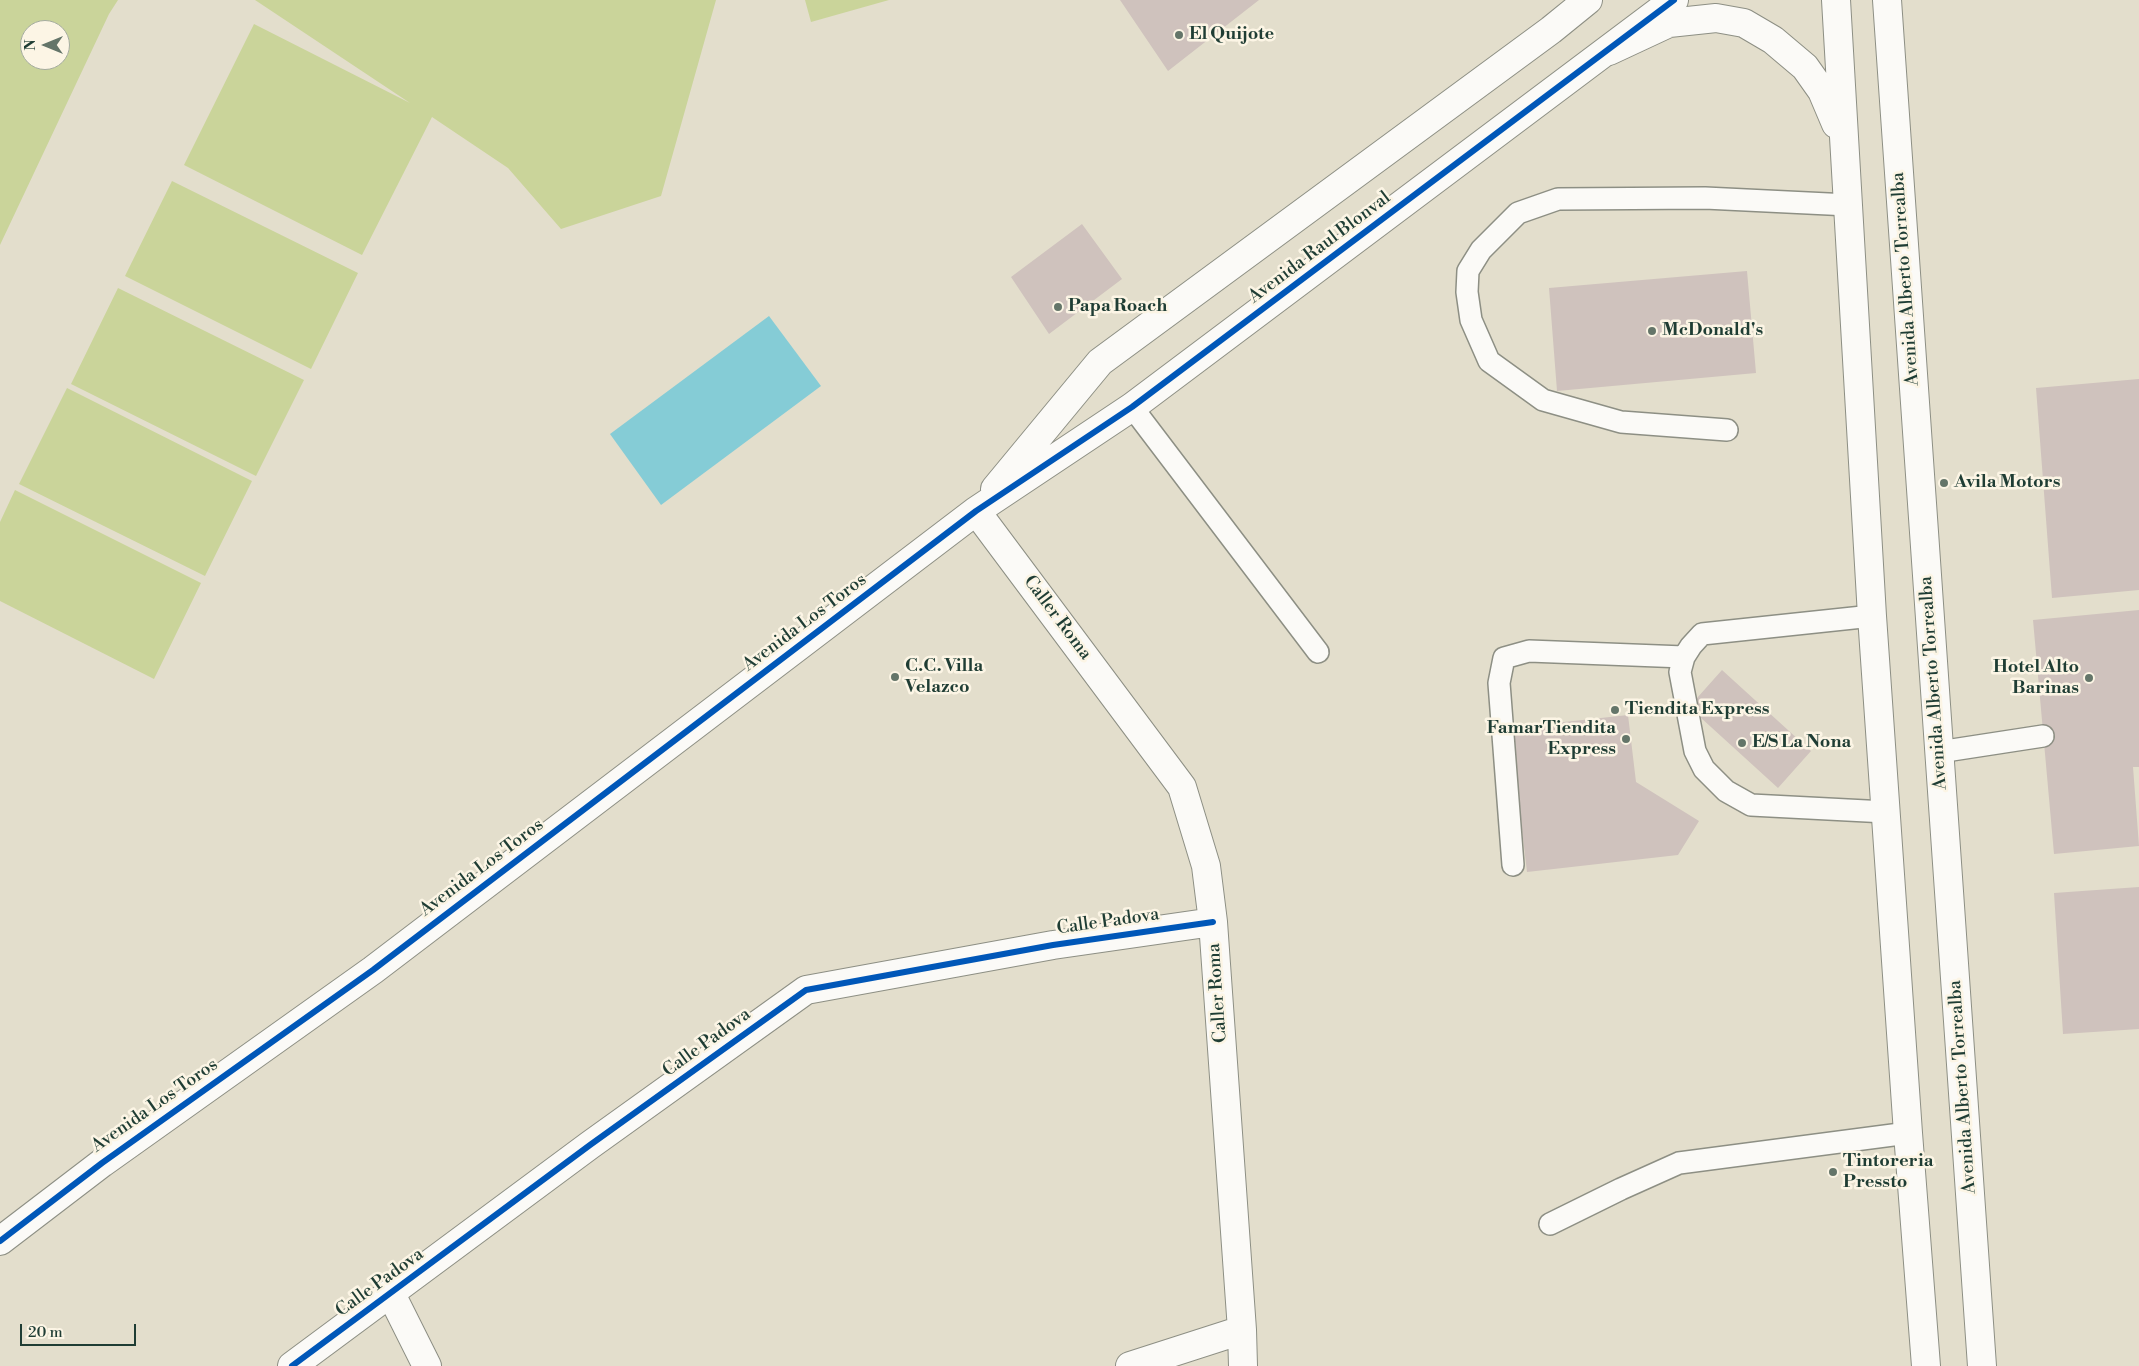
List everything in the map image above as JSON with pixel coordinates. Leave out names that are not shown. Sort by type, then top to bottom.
[{"type":"street","points":[[976,511],[1100,362],[1588,0]]},
{"type":"street","name":"Avenida Raul Blonval","points":[[976,511],[1132,408],[1609,51],[1674,0]]},
{"type":"street","points":[[1836,0],[1872,616],[1926,1366]]},
{"type":"street","name":"Avenida Alberto Torrealba","points":[[1887,0],[1982,1366]]},
{"type":"street","points":[[1609,51],[1669,23],[1716,18],[1744,23],[1773,40],[1805,67],[1822,91],[1844,145]]},
{"type":"street","name":"Caller Roma","points":[[976,511],[1182,787],[1206,866],[1213,922],[1243,1366]]},
{"type":"street","name":"Avenida Los Toros","points":[[0,1241],[102,1163],[373,970],[976,511]]},
{"type":"street","name":"Calle Padova","points":[[292,1366],[590,1145],[806,990],[1053,945],[1213,922]]},
{"type":"street","points":[[391,1294],[427,1366]]},
{"type":"street","points":[[1130,1366],[1242,1330]]},
{"type":"lane","points":[[1727,430],[1621,422],[1543,400],[1489,360],[1471,320],[1467,292],[1468,271],[1481,250],[1518,213],[1558,199],[1705,198],[1800,201],[1849,205]]},
{"type":"lane","points":[[1132,408],[1318,652]]},
{"type":"lane","points":[[1872,616],[1702,634],[1684,657],[1680,672],[1695,751],[1704,769],[1726,791],[1751,805],[1886,812]]},
{"type":"lane","points":[[1513,865],[1499,682],[1504,658],[1529,651],[1684,657]]},
{"type":"lane","points":[[1939,752],[2043,736]]},
{"type":"lane","points":[[1550,1224],[1679,1163],[1908,1133]]},
{"type":"green space","points":[[0,0],[118,0],[109,14],[0,245]]},
{"type":"green space","points":[[255,0],[716,0],[661,196],[561,229],[508,168],[432,117],[362,255],[184,165],[254,24],[410,103]]},
{"type":"green space","points":[[805,0],[889,0],[811,22]]},
{"type":"green space","points":[[172,181],[358,273],[311,369],[125,276]]},
{"type":"green space","points":[[118,288],[304,380],[256,476],[71,384]]},
{"type":"green space","points":[[67,388],[252,481],[205,576],[19,484]]},
{"type":"green space","points":[[15,490],[201,583],[154,679],[0,601],[0,522]]},
{"type":"water","points":[[769,316],[821,386],[661,505],[610,434]]},
{"type":"building","name":"El Quijote","points":[[1120,0],[1259,0],[1168,71]]},
{"type":"building","name":"Papa Roach","points":[[1082,224],[1122,279],[1049,334],[1011,277]]},
{"type":"building","name":"McDonald's","points":[[1747,271],[1756,373],[1557,391],[1549,288]]},
{"type":"building","points":[[2139,379],[2139,590],[2052,598],[2036,388]]},
{"type":"building","name":"Hotel Alto Barinas","points":[[2139,610],[2139,767],[2133,767],[2139,846],[2054,854],[2033,620]]},
{"type":"building","points":[[1722,670],[1811,751],[1778,788],[1689,707]]},
{"type":"building","points":[[1628,715],[1636,782],[1699,821],[1678,855],[1527,872],[1510,728]]},
{"type":"building","points":[[2139,887],[2139,1029],[2063,1034],[2054,893]]},
{"type":"cycle path","points":[[0,1241],[102,1163],[373,970],[976,511],[1132,407],[1674,0]]},
{"type":"cycle path","points":[[292,1366],[590,1145],[806,990],[1053,945],[1213,922]]},
{"type":"place","name":"El Quijote","points":[[1179,35]]},
{"type":"place","name":"Papa Roach","points":[[1058,307]]},
{"type":"place","name":"McDonald's","points":[[1652,331]]},
{"type":"place","name":"Avila Motors","points":[[1944,483]]},
{"type":"place","name":"C.C. Villa Velazco","points":[[895,677]]},
{"type":"place","name":"Hotel Alto Barinas","points":[[2089,678]]},
{"type":"place","name":"Tiendita Express","points":[[1615,710]]},
{"type":"place","name":"FamarTiendita Express","points":[[1626,739]]},
{"type":"place","name":"E/S La Nona","points":[[1742,743]]},
{"type":"place","name":"Tintoreria Pressto","points":[[1833,1172]]}]
